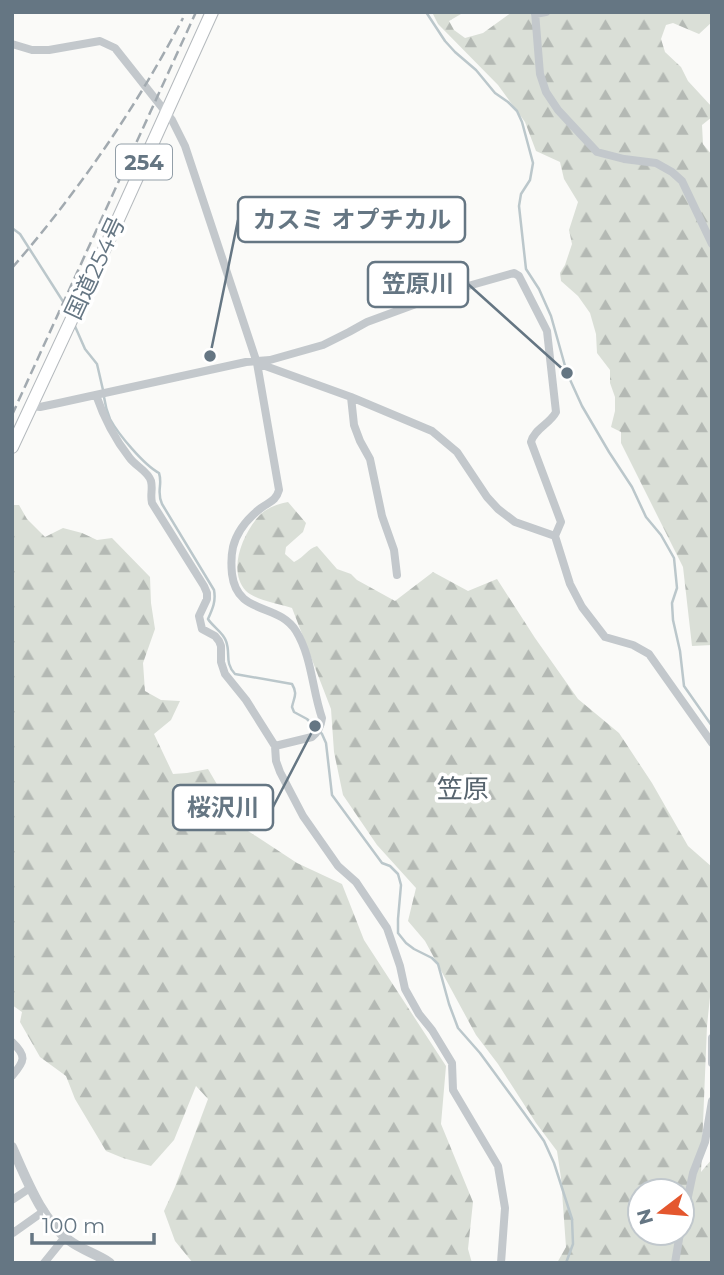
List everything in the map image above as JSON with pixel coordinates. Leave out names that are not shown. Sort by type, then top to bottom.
[{"type":"highway","name":"国道254号","points":[[12,447],[212,12]]},
{"type":"street","points":[[546,12],[535,13],[540,74],[546,92],[558,110],[597,152],[656,163],[682,180],[712,244]]},
{"type":"street","points":[[12,44],[32,50],[49,50],[100,41],[115,48],[166,113],[185,146],[256,362],[279,491],[275,499],[262,507],[244,525],[235,540],[231,563],[232,578],[246,601],[284,617],[297,632],[308,657],[321,718],[321,724],[312,737],[275,746]]},
{"type":"street","points":[[31,406],[40,407],[270,360],[323,345],[367,321],[454,290],[514,273],[519,276],[547,331],[556,412],[534,435],[531,442],[561,522],[555,536],[570,584],[582,607],[606,637],[633,645],[649,654],[712,743]]},
{"type":"street","points":[[256,362],[432,431],[457,452],[498,509],[515,522],[555,536]]},
{"type":"street","points":[[101,394],[103,417],[108,428],[131,460],[150,479],[152,503],[204,586],[207,599],[199,617],[200,623],[202,628],[219,641],[225,674],[246,700],[275,746],[280,772],[303,816],[338,866],[356,881],[387,928],[405,989],[452,1063],[453,1090],[498,1166],[505,1208],[501,1263]]},
{"type":"street","points":[[351,397],[354,425],[370,459],[382,516],[394,550],[397,575]]},
{"type":"street","points":[[712,1038],[712,1063]]},
{"type":"street","points":[[12,1042],[22,1054],[23,1063],[12,1076]]},
{"type":"street","points":[[692,1177],[705,1142],[712,1101]]},
{"type":"street","points":[[12,1147],[30,1188],[54,1226],[74,1244],[110,1263]]},
{"type":"street","points":[[12,1200],[30,1188]]},
{"type":"street","points":[[12,1231],[13,1233],[44,1211]]},
{"type":"street","points":[[44,1263],[65,1237]]},
{"type":"green space","points":[[432,12],[461,12],[449,21],[454,30],[465,38],[483,33],[512,12],[712,12],[712,22],[699,34],[673,23],[666,25],[661,39],[665,52],[681,67],[688,81],[712,107],[712,117],[702,125],[703,144],[712,155],[712,645],[692,646],[683,567],[621,443],[621,432],[611,427],[615,397],[610,383],[610,370],[597,353],[596,334],[590,313],[578,296],[561,281],[560,273],[572,244],[569,230],[578,202],[564,179],[560,162],[536,151],[525,122],[498,85],[438,24]]},
{"type":"green space","points":[[288,502],[306,523],[303,532],[286,547],[285,554],[294,562],[317,546],[337,569],[351,574],[395,601],[433,572],[468,591],[497,579],[578,699],[619,733],[652,783],[688,846],[712,867],[712,977],[707,1026],[701,1172],[712,1159],[712,1263],[557,1263],[566,1247],[557,1151],[476,1035],[425,941],[408,921],[416,888],[377,845],[343,795],[334,752],[331,709],[292,608],[255,597],[240,583],[238,563],[243,542],[253,523],[272,507]]},
{"type":"green space","points":[[12,505],[19,505],[27,519],[45,537],[63,528],[97,540],[112,538],[150,577],[155,629],[143,663],[145,691],[161,700],[180,701],[171,720],[154,734],[173,774],[208,769],[242,827],[297,863],[342,884],[364,940],[446,1066],[441,1124],[473,1202],[468,1249],[472,1263],[193,1263],[175,1241],[164,1211],[208,1099],[196,1086],[174,1140],[151,1166],[106,1151],[75,1099],[66,1076],[40,1057],[20,1022],[22,1012],[12,1005]]},
{"type":"waterway","points":[[426,12],[445,41],[476,70],[495,93],[517,111],[522,122],[533,163],[530,180],[521,194],[519,206],[526,269],[551,316],[567,373],[582,406],[632,487],[646,517],[661,535],[674,558],[677,588],[672,603],[673,620],[684,686],[712,726]]},
{"type":"waterway","points":[[12,228],[20,234],[71,314]]},
{"type":"waterway","points":[[74,324],[85,349],[97,364],[103,390]]},
{"type":"waterway","points":[[104,397],[110,419],[119,433],[139,456],[159,473],[162,504],[214,590],[214,604],[208,619],[225,638],[232,670],[235,674],[292,684],[294,687],[294,712],[307,719],[322,734],[326,743],[332,795],[382,863],[398,874],[401,885],[398,933],[406,943],[438,964],[458,1028],[480,1053],[544,1141],[572,1219],[573,1244],[566,1263]]},
{"type":"railway","points":[[12,415],[196,12]]},
{"type":"railway","points":[[12,268],[60,210],[105,148],[146,84],[183,18]]},
{"type":"place","name":"カスミ オプチカル","points":[[210,356]]},
{"type":"place","name":"笠原川","points":[[567,373]]},
{"type":"place","name":"桜沢川","points":[[315,726]]},
{"type":"district","name":"笠原","points":[[463,789]]}]
